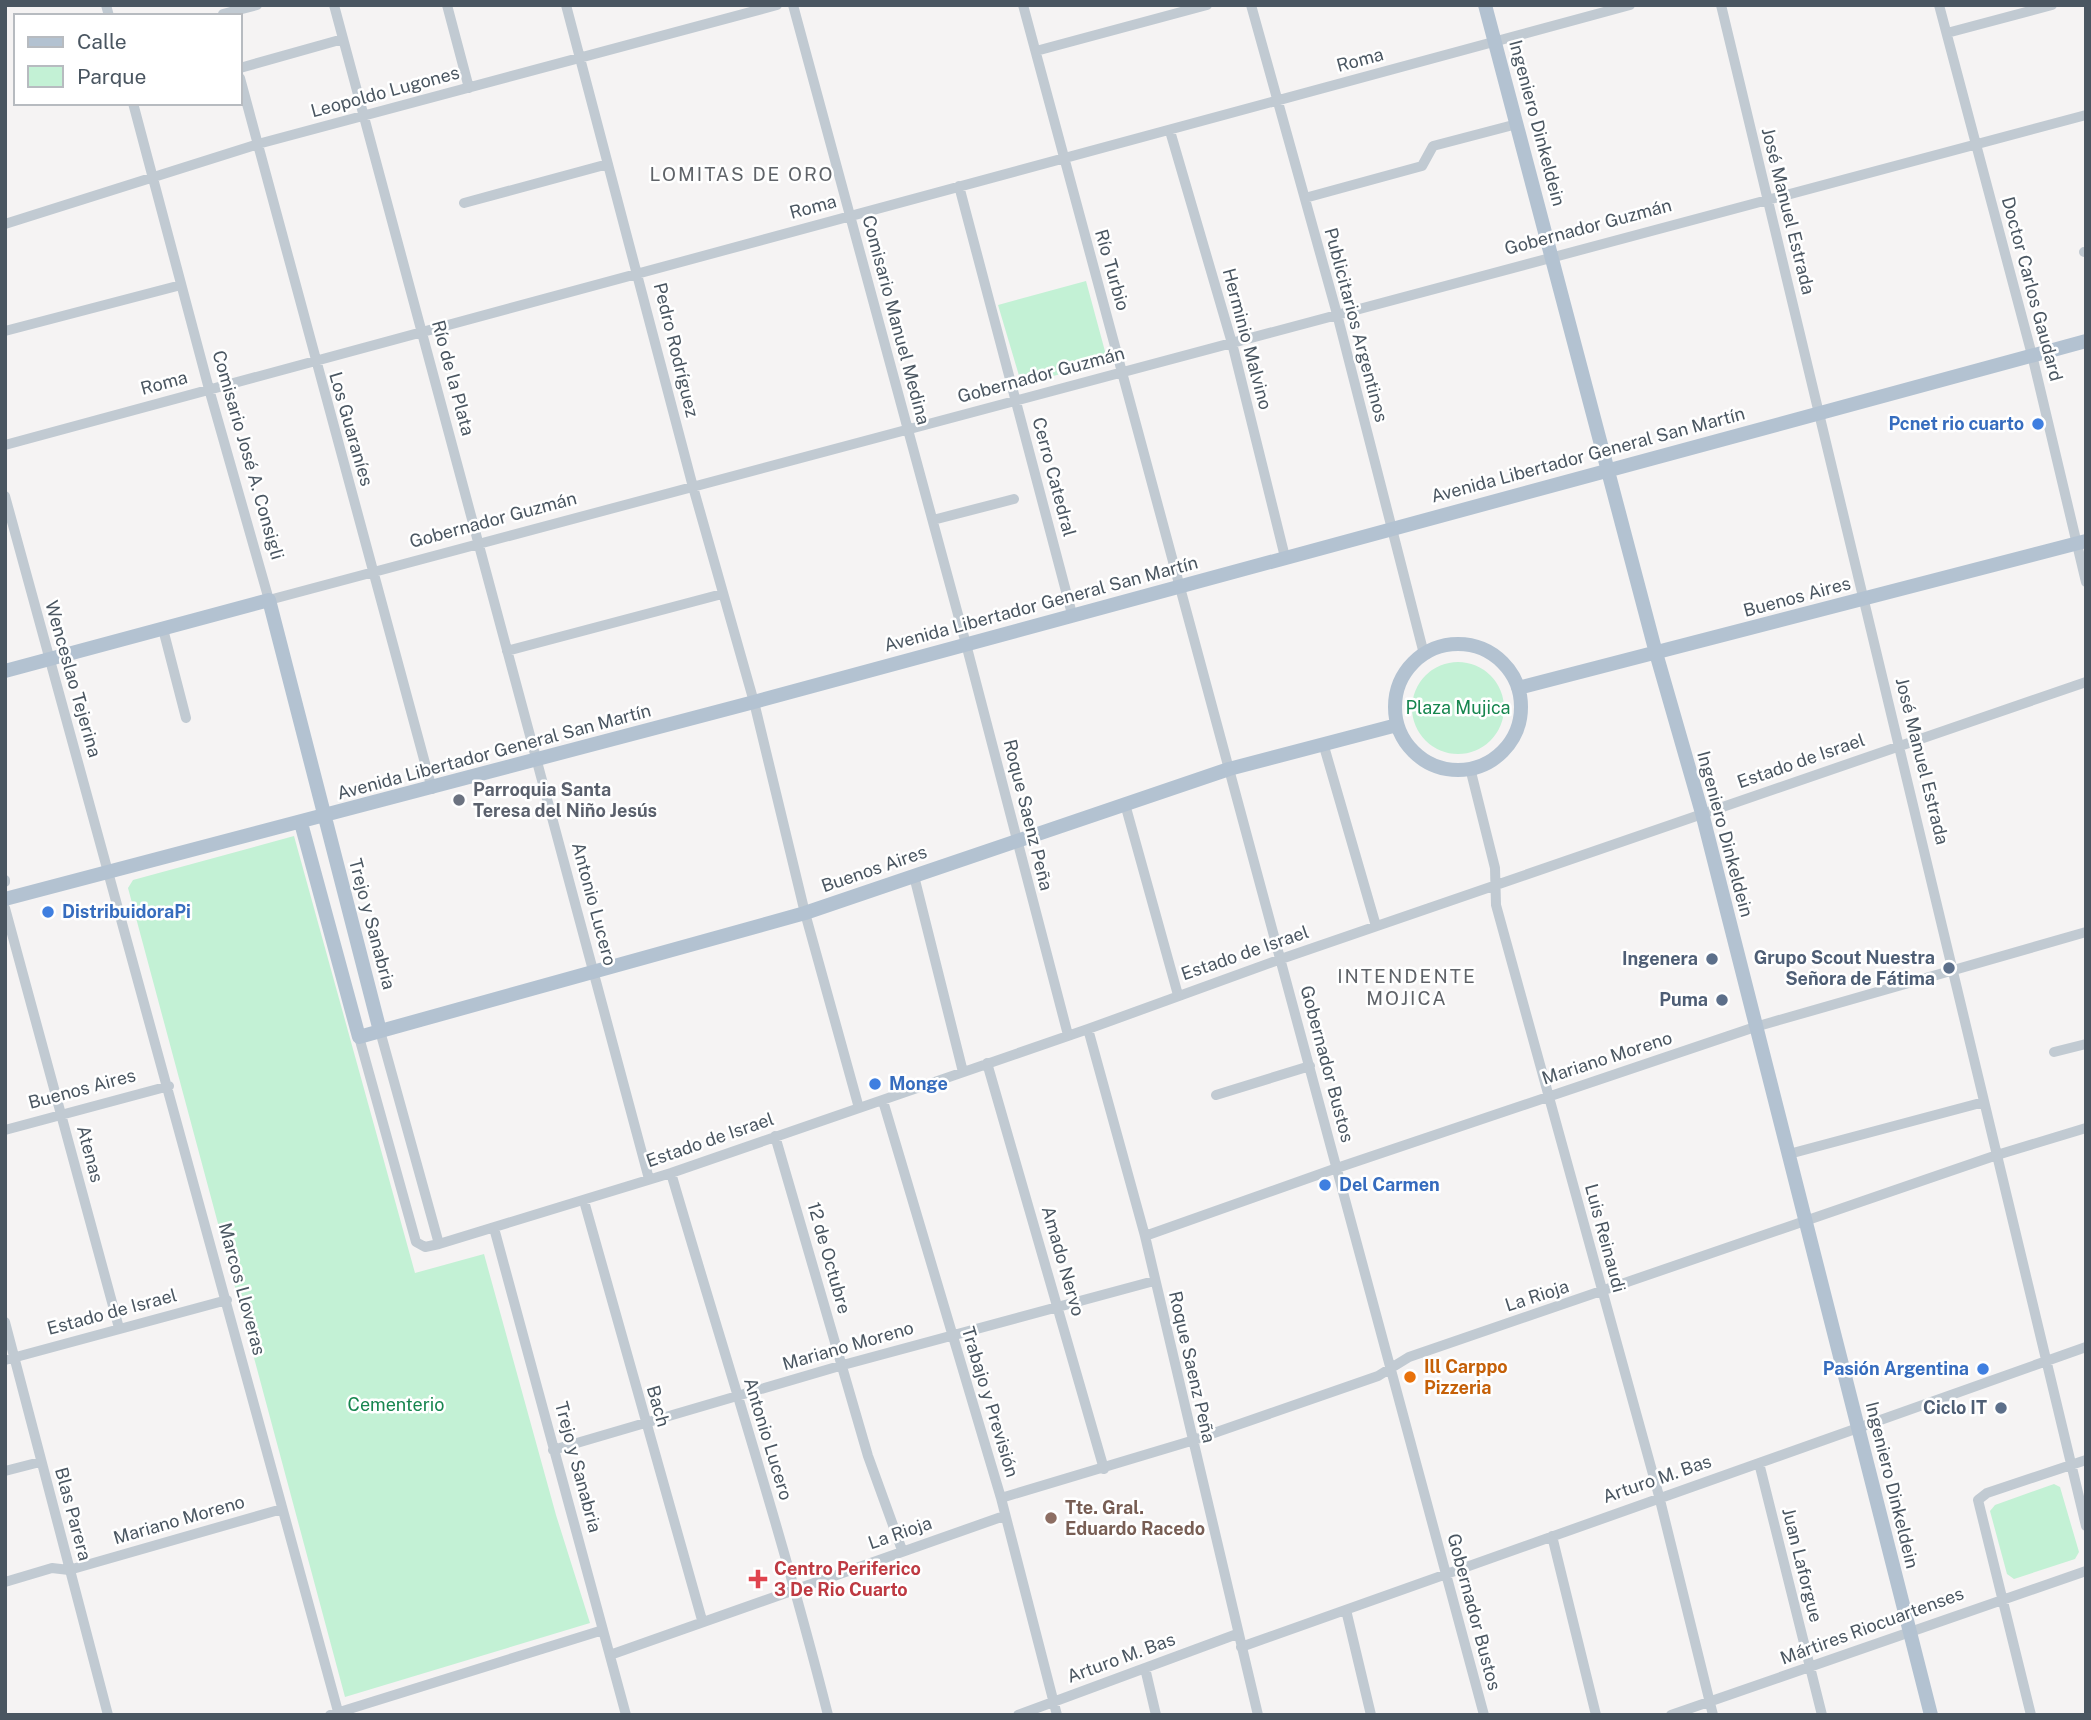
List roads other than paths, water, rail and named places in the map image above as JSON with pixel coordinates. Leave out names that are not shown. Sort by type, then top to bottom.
[{"type":"main road","name":"Ingeniero Dinkeldein","points":[[1485,5],[1656,653],[1702,813],[1931,1715]]},
{"type":"main road","name":"Avenida Libertador General San Martín","points":[[5,899],[432,789],[2086,341]]},
{"type":"main road","name":"Buenos Aires","points":[[1518,688],[2081,542]]},
{"type":"main road","name":"Gobernador Guzmán","points":[[5,671],[269,600]]},
{"type":"main road","name":"Comisario José A. Consigli","points":[[269,600],[325,817]]},
{"type":"main road","points":[[1455,644],[1487,651],[1501,660],[1518,688],[1521,709],[1516,729],[1506,747],[1490,761],[1470,768],[1452,770],[1433,765],[1405,742],[1397,725],[1395,705],[1399,685],[1409,667],[1424,654],[1455,644]]},
{"type":"main road","name":"Buenos Aires","points":[[359,1037],[805,913],[1229,769],[1397,725]]},
{"type":"main road","name":"Trejo y Sanabria","points":[[325,817],[380,1031]]},
{"type":"main road","points":[[301,823],[359,1037]]},
{"type":"street","points":[[222,12],[257,5]]},
{"type":"street","name":"Río de la Plata","points":[[334,5],[537,760]]},
{"type":"street","points":[[447,5],[469,88]]},
{"type":"street","name":"Pedro Rodríguez","points":[[566,5],[693,487],[754,702]]},
{"type":"street","name":"Leopoldo Lugones","points":[[5,224],[258,144],[777,5]]},
{"type":"street","name":"Comisario Manuel Medina","points":[[793,5],[966,644]]},
{"type":"street","name":"Río Turbio","points":[[1023,5],[1123,374],[1177,586]]},
{"type":"street","points":[[1036,51],[1207,5]]},
{"type":"street","name":"Publicitarios Argentinos","points":[[1251,5],[1337,314],[1424,654]]},
{"type":"street","name":"Roma","points":[[5,444],[1630,5]]},
{"type":"street","name":"José Manuel Estrada","points":[[1721,5],[1954,969],[2044,1362],[2086,1527]]},
{"type":"street","name":"Doctor Carlos Gaudard","points":[[1939,5],[2081,542],[2086,582]]},
{"type":"street","points":[[1947,33],[2052,5]]},
{"type":"street","points":[[242,67],[343,39]]},
{"type":"street","name":"Los Guaraníes","points":[[242,85],[314,361],[432,789]]},
{"type":"street","name":"Comisario José A. Consigli","points":[[134,105],[209,390],[269,600]]},
{"type":"street","name":"Gobernador Guzmán","points":[[269,600],[1123,374],[1337,314],[2086,114]]},
{"type":"street","points":[[1305,198],[1422,166],[1433,146],[1517,124]]},
{"type":"street","name":"Herminio Malvino","points":[[1170,131],[1231,344],[1285,557]]},
{"type":"street","points":[[464,203],[608,163]]},
{"type":"street","name":"Cerro Catedral","points":[[959,186],[1072,614]]},
{"type":"street","points":[[5,331],[181,285]]},
{"type":"street","name":"Wenceslao Tejerina","points":[[5,496],[48,659],[110,872]]},
{"type":"street","points":[[933,520],[1014,499]]},
{"type":"street","name":"Gobernador Bustos","points":[[1177,586],[1281,959],[1484,1715]]},
{"type":"street","points":[[507,651],[722,594]]},
{"type":"street","points":[[163,629],[186,718]]},
{"type":"street","name":"Roque Saenz Peña","points":[[966,644],[1068,1035]]},
{"type":"street","name":"Estado de Israel","points":[[359,1037],[415,1242],[425,1247],[671,1174],[1281,959],[1497,887],[1702,813],[2086,682]]},
{"type":"street","points":[[754,702],[805,913],[859,1108]]},
{"type":"street","points":[[1323,743],[1376,926]]},
{"type":"street","name":"Antonio Lucero","points":[[537,760],[649,1179]]},
{"type":"street","name":"Luis Reinaudi","points":[[1470,768],[1497,887],[1496,905],[1659,1496],[1713,1715]]},
{"type":"street","points":[[1125,804],[1178,995]]},
{"type":"street","name":"Marcos Lloveras","points":[[110,872],[336,1714]]},
{"type":"street","points":[[914,876],[963,1072]]},
{"type":"street","name":"Atenas","points":[[5,908],[118,1328]]},
{"type":"street","name":"Mariano Moreno","points":[[1145,1236],[1755,1027],[2086,932]]},
{"type":"street","name":"Roque Saenz Peña","points":[[1088,1029],[1145,1236],[1191,1441],[1258,1715]]},
{"type":"street","name":"Trejo y Sanabria","points":[[380,1031],[439,1244]]},
{"type":"street","points":[[2054,1052],[2086,1044]]},
{"type":"street","name":"Amado Nervo","points":[[987,1063],[1104,1469]]},
{"type":"street","points":[[1216,1095],[1310,1066]]},
{"type":"street","name":"Buenos Aires","points":[[5,1130],[169,1086]]},
{"type":"street","name":"Trabajo y Previsión","points":[[883,1101],[1001,1497],[1057,1715]]},
{"type":"street","points":[[1789,1154],[1984,1102]]},
{"type":"street","name":"La Rioja","points":[[1001,1497],[1104,1469],[1191,1441],[1391,1370],[1409,1357],[1997,1155],[2086,1128]]},
{"type":"street","name":"12 de Octubre","points":[[775,1136],[868,1456],[902,1550]]},
{"type":"street","name":"Antonio Lucero","points":[[671,1174],[736,1397],[796,1588],[828,1715]]},
{"type":"street","name":"Bach","points":[[584,1201],[702,1620]]},
{"type":"street","name":"Trejo y Sanabria","points":[[494,1228],[626,1715]]},
{"type":"street","name":"Mariano Moreno","points":[[553,1450],[952,1335],[1154,1281]]},
{"type":"street","name":"Estado de Israel","points":[[10,1358],[227,1300]]},
{"type":"street","name":"Blas Parera","points":[[5,1322],[10,1358],[108,1715]]},
{"type":"street","name":"Arturo M. Bas","points":[[1241,1647],[1659,1496],[2086,1348]]},
{"type":"street","points":[[2031,1715],[1978,1500],[1987,1493],[2086,1460]]},
{"type":"street","points":[[5,1471],[40,1462]]},
{"type":"street","name":"Juan Laforgue","points":[[1759,1463],[1822,1715]]},
{"type":"street","name":"Mariano Moreno","points":[[5,1582],[52,1568],[69,1570],[282,1509]]},
{"type":"street","name":"La Rioja","points":[[610,1654],[1004,1516]]},
{"type":"street","points":[[1552,1536],[1596,1715]]},
{"type":"street","name":"Mártires Riocuartenses","points":[[1671,1715],[1809,1668],[1909,1630],[2086,1572]]},
{"type":"street","points":[[1346,1610],[1371,1715]]},
{"type":"street","points":[[336,1714],[603,1630]]},
{"type":"street","name":"Arturo M. Bas","points":[[1018,1715],[1237,1634]]},
{"type":"street","points":[[1145,1668],[1156,1715]]},
{"type":"place","name":"Pcnet rio cuarto","points":[[2038,424]]},
{"type":"place","name":"Parroquia Santa Teresa del Niño Jesús","points":[[459,800]]},
{"type":"place","name":"DistribuidoraPi","points":[[48,912]]},
{"type":"place","name":"Ingenera","points":[[1712,959]]},
{"type":"place","name":"Grupo Scout Nuestra Señora de Fátima","points":[[1949,968]]},
{"type":"place","name":"Puma","points":[[1722,1000]]},
{"type":"place","name":"Monge","points":[[875,1084]]},
{"type":"place","name":"Del Carmen","points":[[1325,1185]]},
{"type":"place","name":"Pasión Argentina","points":[[1983,1369]]},
{"type":"place","name":"Ill Carppo Pizzeria","points":[[1410,1377]]},
{"type":"place","name":"Ciclo IT","points":[[2001,1408]]},
{"type":"place","name":"Tte. Gral. Eduardo Racedo","points":[[1051,1518]]},
{"type":"place","name":"Centro Periferico 3 De Rio Cuarto","points":[[758,1579]]},
{"type":"district","name":"LOMITAS DE ORO","points":[[742,174]]},
{"type":"district","name":"INTENDENTE MOJICA","points":[[1407,987]]},
{"type":"park label","name":"Plaza Mujica","points":[[1458,708]]},
{"type":"park label","name":"Cementerio","points":[[396,1405]]}]
